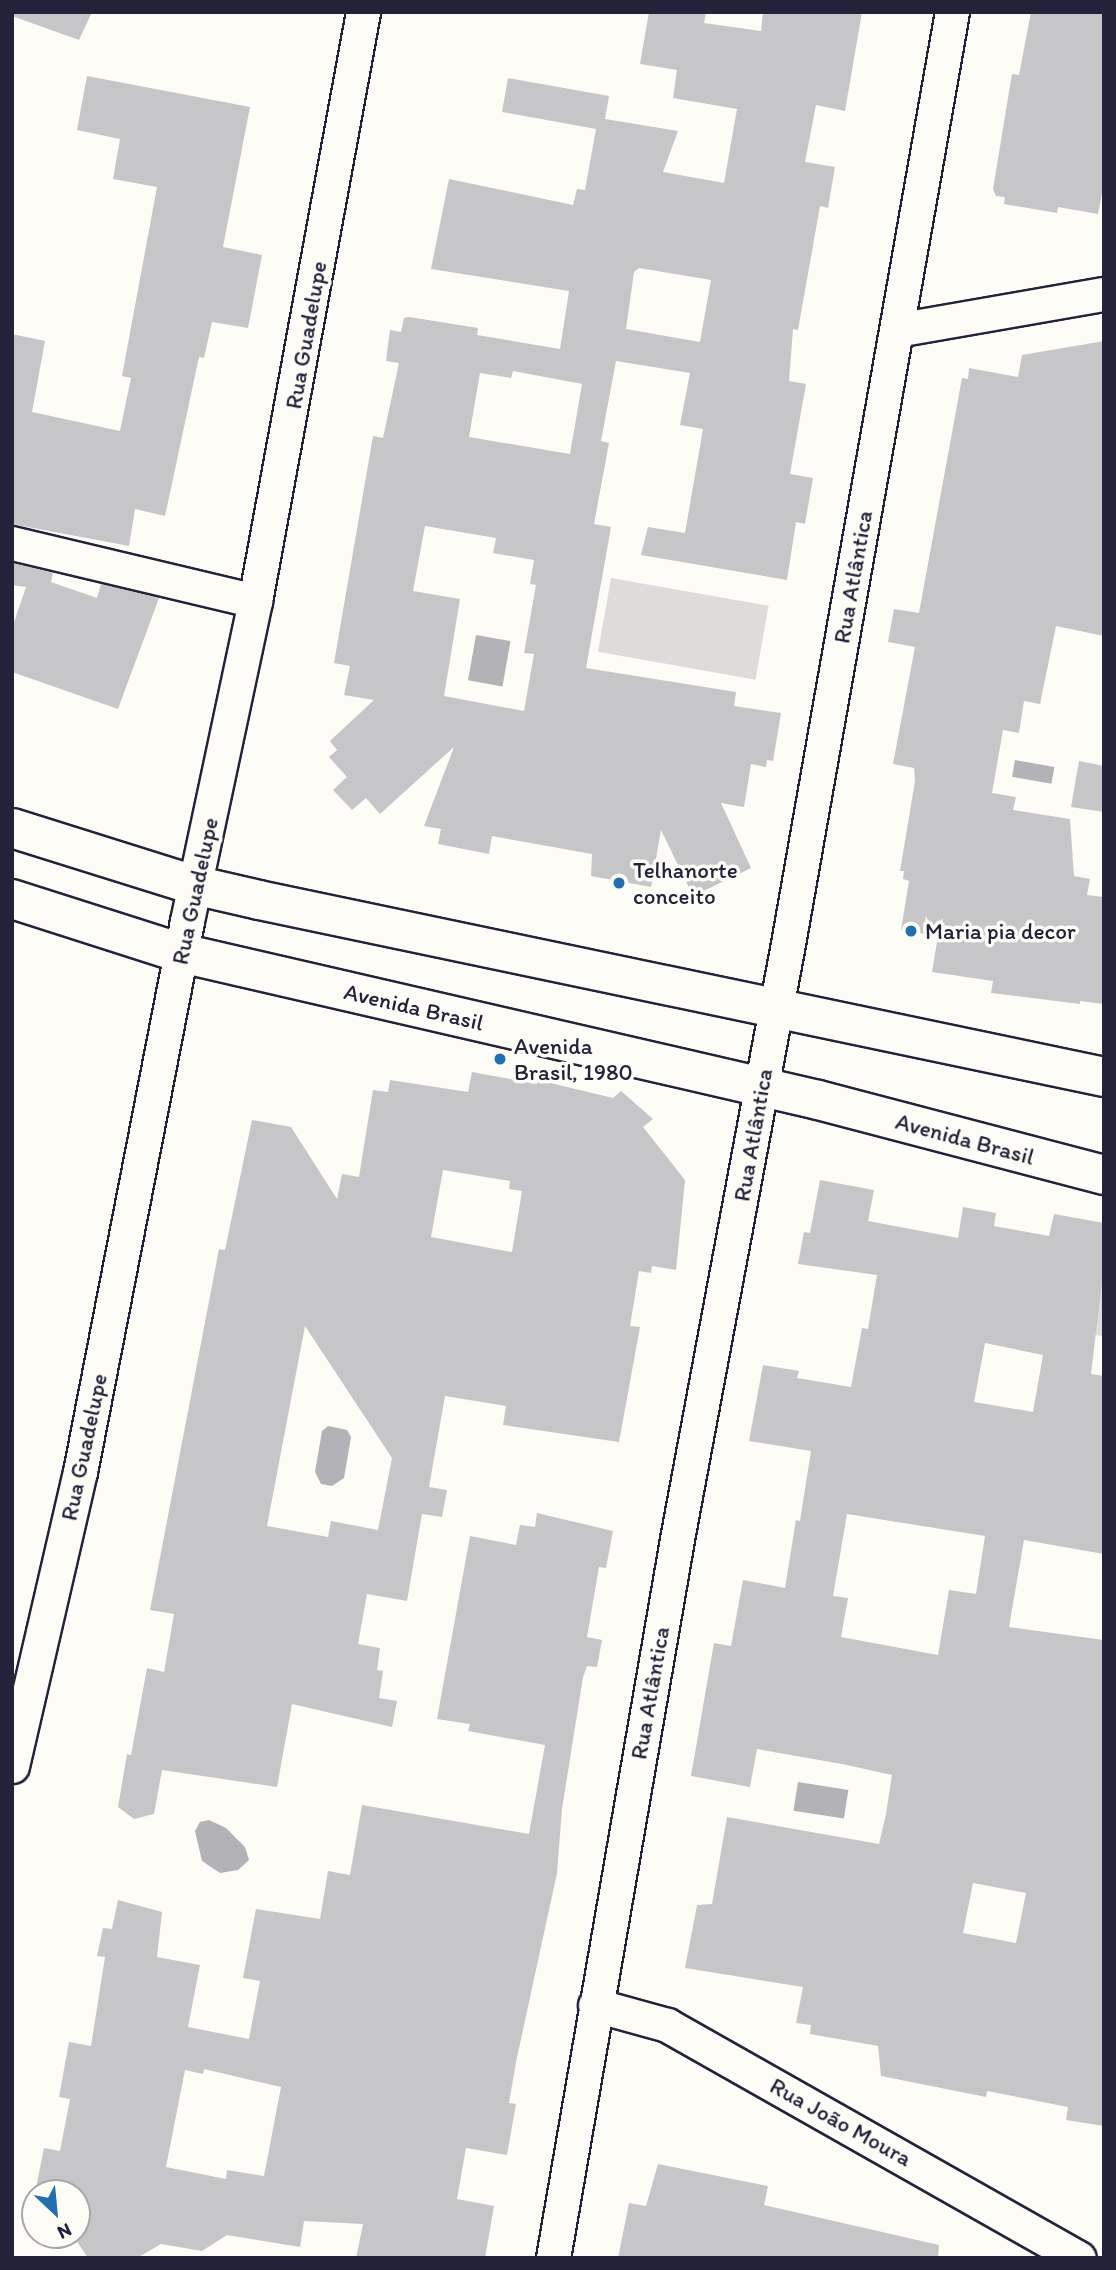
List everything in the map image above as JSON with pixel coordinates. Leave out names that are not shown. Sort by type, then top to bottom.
[{"type":"main road","points":[[12,828],[194,885],[1104,1077]]},
{"type":"main road","name":"Avenida Brasil","points":[[12,899],[181,953],[762,1088],[1104,1175]]},
{"type":"street","name":"Rua Guadelupe","points":[[12,1766],[80,1472],[194,885],[255,601],[363,12]]},
{"type":"street","name":"Rua Atlântica","points":[[554,2258],[595,2005],[762,1088],[952,12]]},
{"type":"street","points":[[897,330],[1104,294]]},
{"type":"street","points":[[12,543],[255,601]]},
{"type":"street","name":"Rua João Moura","points":[[595,2005],[667,2025],[1079,2258]]},
{"type":"shaded area","points":[[611,578],[769,606],[756,680],[598,652]]},
{"type":"shaded area","points":[[476,635],[510,641],[502,686],[468,680]]},
{"type":"shaded area","points":[[1015,760],[1054,767],[1051,784],[1012,777]]},
{"type":"shaded area","points":[[1104,1268],[1104,1336],[1093,1335]]},
{"type":"shaded area","points":[[328,1426],[347,1430],[351,1437],[344,1478],[332,1486],[321,1484],[315,1472],[322,1431]]},
{"type":"shaded area","points":[[798,1782],[848,1790],[844,1819],[793,1811]]},
{"type":"shaded area","points":[[209,1820],[226,1828],[245,1847],[249,1860],[238,1870],[220,1873],[202,1861],[195,1831],[200,1822]]},
{"type":"building","points":[[12,12],[92,12],[79,40],[12,16]]},
{"type":"building","points":[[649,12],[706,12],[704,23],[761,31],[763,12],[862,12],[845,111],[816,105],[805,162],[835,167],[828,208],[820,206],[798,330],[793,329],[789,381],[806,384],[790,474],[813,478],[805,524],[796,522],[787,580],[641,555],[648,527],[685,533],[703,429],[680,425],[690,373],[616,361],[601,441],[609,443],[594,524],[611,527],[586,668],[736,692],[734,706],[781,713],[773,761],[767,760],[766,767],[751,764],[744,807],[721,803],[751,868],[693,896],[661,830],[651,887],[591,876],[592,854],[492,836],[489,854],[438,844],[441,829],[424,826],[454,747],[380,814],[366,798],[352,810],[333,790],[347,777],[329,757],[337,750],[330,741],[374,700],[344,695],[350,666],[334,663],[373,436],[383,438],[399,363],[386,361],[390,330],[401,332],[404,318],[409,317],[478,328],[477,335],[560,349],[569,291],[431,269],[449,179],[573,205],[577,189],[585,190],[596,129],[502,112],[508,78],[609,96],[605,119],[678,131],[663,172],[724,183],[737,109],[673,98],[677,70],[640,64]],"holes":[[[639,268],[711,280],[700,342],[626,329],[634,272]],[[513,371],[582,384],[570,454],[469,437],[480,373],[511,378]],[[425,526],[496,538],[493,553],[534,560],[530,584],[536,585],[524,653],[534,654],[524,711],[444,696],[460,599],[413,591]]]},
{"type":"building","points":[[1031,12],[1104,12],[1104,183],[1098,214],[1058,207],[1057,213],[1004,204],[1005,197],[996,196],[993,189],[1012,74],[1019,75]]},
{"type":"building","points":[[87,76],[250,107],[223,247],[262,255],[248,328],[212,322],[204,358],[199,357],[165,516],[135,509],[129,546],[12,524],[12,334],[45,341],[32,412],[120,431],[131,378],[122,376],[157,187],[113,179],[120,139],[77,130]]},
{"type":"building","points":[[1104,341],[1104,636],[1056,626],[1040,704],[1024,701],[1019,733],[1003,730],[992,793],[1016,797],[1013,810],[1070,819],[1074,876],[1090,879],[1087,895],[1104,897],[1104,1004],[1080,1001],[1080,1004],[991,993],[993,981],[932,972],[938,936],[901,930],[909,881],[903,879],[904,871],[900,871],[915,781],[914,768],[893,764],[915,647],[888,642],[894,609],[919,613],[962,378],[968,379],[969,368],[1018,377],[1022,355]]},
{"type":"building","points":[[12,563],[53,573],[51,582],[97,598],[101,584],[159,598],[118,709],[12,672],[12,628],[26,587],[12,585]]},
{"type":"building","points":[[1079,761],[1104,766],[1104,812],[1071,807]]},
{"type":"building","points":[[472,1072],[537,1084],[538,1080],[613,1098],[621,1091],[653,1119],[643,1127],[685,1180],[676,1270],[652,1266],[651,1273],[639,1271],[630,1326],[640,1327],[619,1442],[503,1425],[506,1406],[445,1396],[429,1487],[447,1490],[442,1517],[422,1514],[407,1601],[367,1594],[358,1644],[380,1648],[377,1670],[383,1671],[379,1698],[397,1701],[392,1727],[292,1704],[277,1787],[162,1770],[154,1814],[134,1819],[118,1807],[127,1754],[131,1755],[147,1668],[164,1672],[174,1614],[150,1610],[219,1249],[225,1250],[252,1120],[291,1127],[337,1199],[342,1174],[359,1177],[373,1090],[388,1092],[390,1080],[468,1092]],"holes":[[[443,1170],[510,1181],[509,1189],[522,1191],[512,1252],[431,1237]],[[305,1326],[392,1458],[378,1530],[331,1521],[328,1537],[267,1526]]]},
{"type":"building","points":[[820,1180],[874,1190],[868,1221],[958,1238],[963,1207],[996,1213],[994,1226],[1049,1236],[1054,1214],[1104,1223],[1104,1265],[1091,1374],[1104,1376],[1104,1554],[1024,1540],[1009,1627],[1104,1640],[1104,2126],[1066,2120],[1068,2107],[987,2091],[986,2097],[881,2076],[878,2046],[810,2034],[811,2025],[796,2023],[803,1987],[685,1968],[697,1905],[712,1904],[727,1817],[879,1844],[886,1814],[892,1775],[842,1764],[757,1749],[750,1787],[691,1776],[714,1643],[731,1646],[743,1580],[785,1588],[796,1520],[800,1521],[811,1451],[749,1441],[763,1365],[799,1371],[797,1378],[851,1387],[862,1328],[868,1329],[877,1275],[798,1264],[804,1232],[810,1233]],"holes":[[[985,1343],[1043,1355],[1033,1412],[974,1402]],[[847,1514],[985,1536],[976,1594],[949,1590],[938,1655],[841,1637],[848,1598],[833,1596]],[[973,1883],[1026,1893],[1016,1943],[963,1933]]]},
{"type":"building","points":[[537,1513],[613,1531],[606,1568],[599,1567],[587,1637],[602,1640],[597,1667],[587,1666],[583,1677],[562,1809],[557,1873],[509,2103],[516,2104],[507,2155],[466,2148],[457,2199],[494,2206],[485,2258],[356,2258],[363,2224],[304,2221],[300,2247],[227,2235],[202,2251],[161,2244],[137,2258],[88,2258],[82,2249],[91,2249],[91,2179],[38,2179],[44,2148],[60,2151],[70,2099],[59,2097],[69,2042],[91,2046],[105,1957],[97,1956],[103,1928],[112,1929],[118,1900],[162,1912],[157,1957],[200,1965],[188,2027],[249,2039],[260,1981],[243,1978],[256,1909],[320,1919],[328,1871],[350,1875],[362,1805],[529,1834],[545,1745],[468,1731],[470,1724],[437,1719],[470,1536],[516,1545],[520,1525],[535,1527]],"holes":[[[204,2069],[281,2087],[264,2176],[227,2170],[226,2179],[166,2167],[185,2070],[203,2074]]]},
{"type":"building","points":[[658,2164],[768,2186],[764,2205],[939,2245],[938,2258],[618,2258],[629,2203],[646,2206]]},
{"type":"place","name":"Telhanorte conceito","points":[[619,883]]},
{"type":"place","name":"Maria pia decor","points":[[911,931]]},
{"type":"place","name":"Avenida Brasil, 1980","points":[[500,1059]]}]
